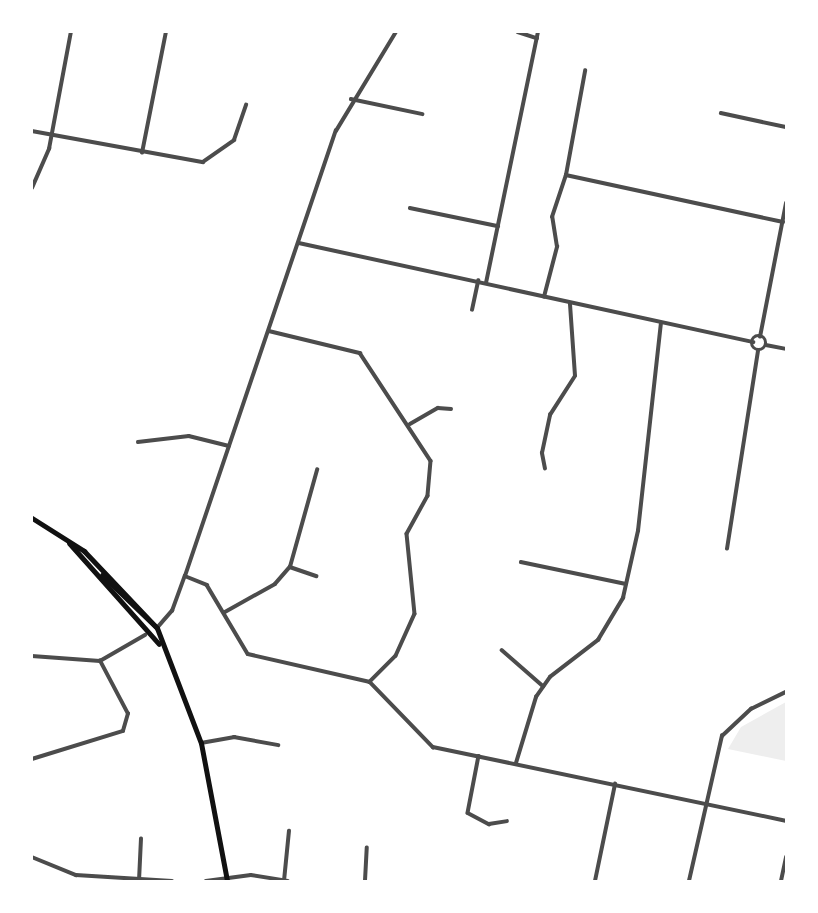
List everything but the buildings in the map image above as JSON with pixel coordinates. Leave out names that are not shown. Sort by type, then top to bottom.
[{"type":"main road","points":[[32,518],[102,566],[157,628],[159,644],[201,743],[227,880]]},
{"type":"main road","points":[[69,543],[145,635],[159,644]]},
{"type":"main road","points":[[75,553],[157,628]]},
{"type":"street","points":[[32,188],[52,135],[71,32]]},
{"type":"street","points":[[142,153],[166,32]]},
{"type":"street","points":[[157,628],[172,611],[185,576],[351,99],[396,32]]},
{"type":"street","points":[[518,32],[537,38]]},
{"type":"street","points":[[486,283],[538,32]]},
{"type":"street","points":[[544,297],[557,247],[552,217],[566,175],[586,71]]},
{"type":"street","points":[[351,99],[422,114]]},
{"type":"street","points":[[32,131],[189,162],[215,157],[234,140],[246,105]]},
{"type":"street","points":[[721,113],[786,127]]},
{"type":"street","points":[[566,175],[783,222]]},
{"type":"street","points":[[299,243],[753,342],[760,337],[786,203]]},
{"type":"street","points":[[410,208],[498,226]]},
{"type":"street","points":[[472,310],[478,281]]},
{"type":"street","points":[[545,469],[550,415],[575,376],[570,304]]},
{"type":"street","points":[[516,763],[528,712],[543,686],[598,640],[626,584],[661,324]]},
{"type":"street","points":[[269,331],[360,353],[410,424],[431,461],[432,479],[408,534],[415,614],[396,656],[370,682]]},
{"type":"street","points":[[760,337],[766,345],[786,349]]},
{"type":"street","points":[[727,549],[758,350],[753,342]]},
{"type":"street","points":[[758,350],[766,345]]},
{"type":"street","points":[[410,424],[438,408],[451,409]]},
{"type":"street","points":[[138,443],[189,436],[229,446]]},
{"type":"street","points":[[225,612],[275,584],[290,568],[317,470]]},
{"type":"street","points":[[521,562],[626,584]]},
{"type":"street","points":[[290,568],[316,576]]},
{"type":"street","points":[[185,576],[207,585],[225,612],[237,645],[248,654],[370,682],[423,740],[480,756],[786,821]]},
{"type":"street","points":[[32,656],[100,661],[145,635]]},
{"type":"street","points":[[502,650],[543,686]]},
{"type":"street","points":[[32,759],[123,731],[128,714],[100,661]]},
{"type":"street","points":[[689,881],[705,804],[731,723],[786,692]]},
{"type":"street","points":[[201,743],[234,737],[278,745]]},
{"type":"street","points":[[480,756],[468,813],[489,824],[507,821]]},
{"type":"street","points":[[595,881],[615,784]]},
{"type":"street","points":[[206,881],[286,881],[289,831]]},
{"type":"street","points":[[139,881],[141,839]]},
{"type":"street","points":[[365,881],[367,848]]},
{"type":"street","points":[[32,857],[76,875],[172,881]]},
{"type":"street","points":[[782,881],[786,858]]},
{"type":"shaded area","points":[[786,702],[786,761],[728,749],[741,727]]}]
